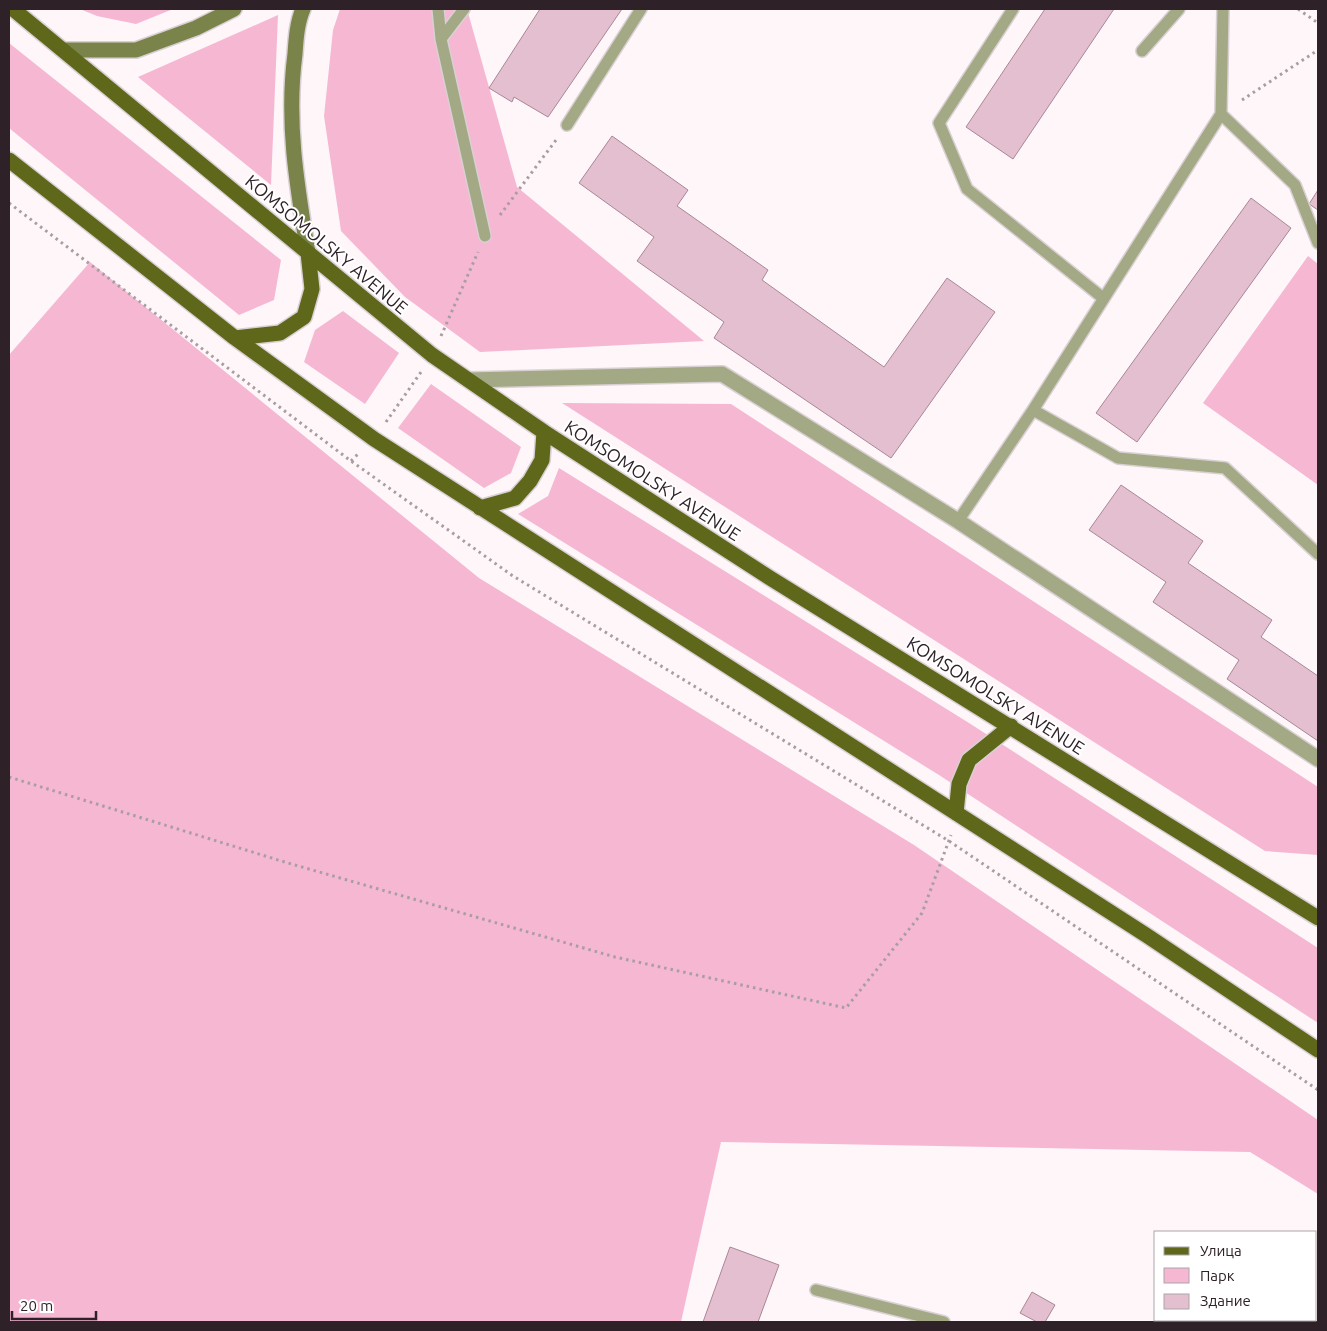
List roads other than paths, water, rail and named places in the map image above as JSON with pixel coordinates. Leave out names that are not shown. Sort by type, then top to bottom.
[{"type":"main road","name":"KOMSOMOLSKY AVENUE","points":[[13,9],[66,50],[432,355],[544,432],[770,578],[1318,918]]},
{"type":"main road","points":[[66,50],[136,50],[196,28],[234,9]]},
{"type":"main road","points":[[235,338],[280,333],[304,317],[312,289],[295,178],[290,123],[292,76],[299,18],[303,9]]},
{"type":"main road","points":[[9,160],[235,338],[374,439],[1146,935],[1318,1050]]},
{"type":"main road","points":[[480,508],[515,498],[530,481],[542,460],[544,432]]},
{"type":"main road","points":[[956,813],[959,784],[969,760],[1011,726]]},
{"type":"street","points":[[469,380],[722,374],[958,521],[1318,760]]},
{"type":"lane","points":[[438,9],[441,39],[485,236]]},
{"type":"lane","points":[[441,39],[464,9]]},
{"type":"lane","points":[[566,125],[641,9]]},
{"type":"lane","points":[[1013,9],[939,123],[968,189],[1103,298]]},
{"type":"lane","points":[[1142,51],[1179,9]]},
{"type":"lane","points":[[958,521],[1032,410],[1220,114],[1223,9]]},
{"type":"lane","points":[[1220,114],[1296,185],[1318,243]]},
{"type":"lane","points":[[1032,410],[1118,458],[1225,468],[1318,554]]},
{"type":"lane","points":[[816,1290],[944,1322]]}]
